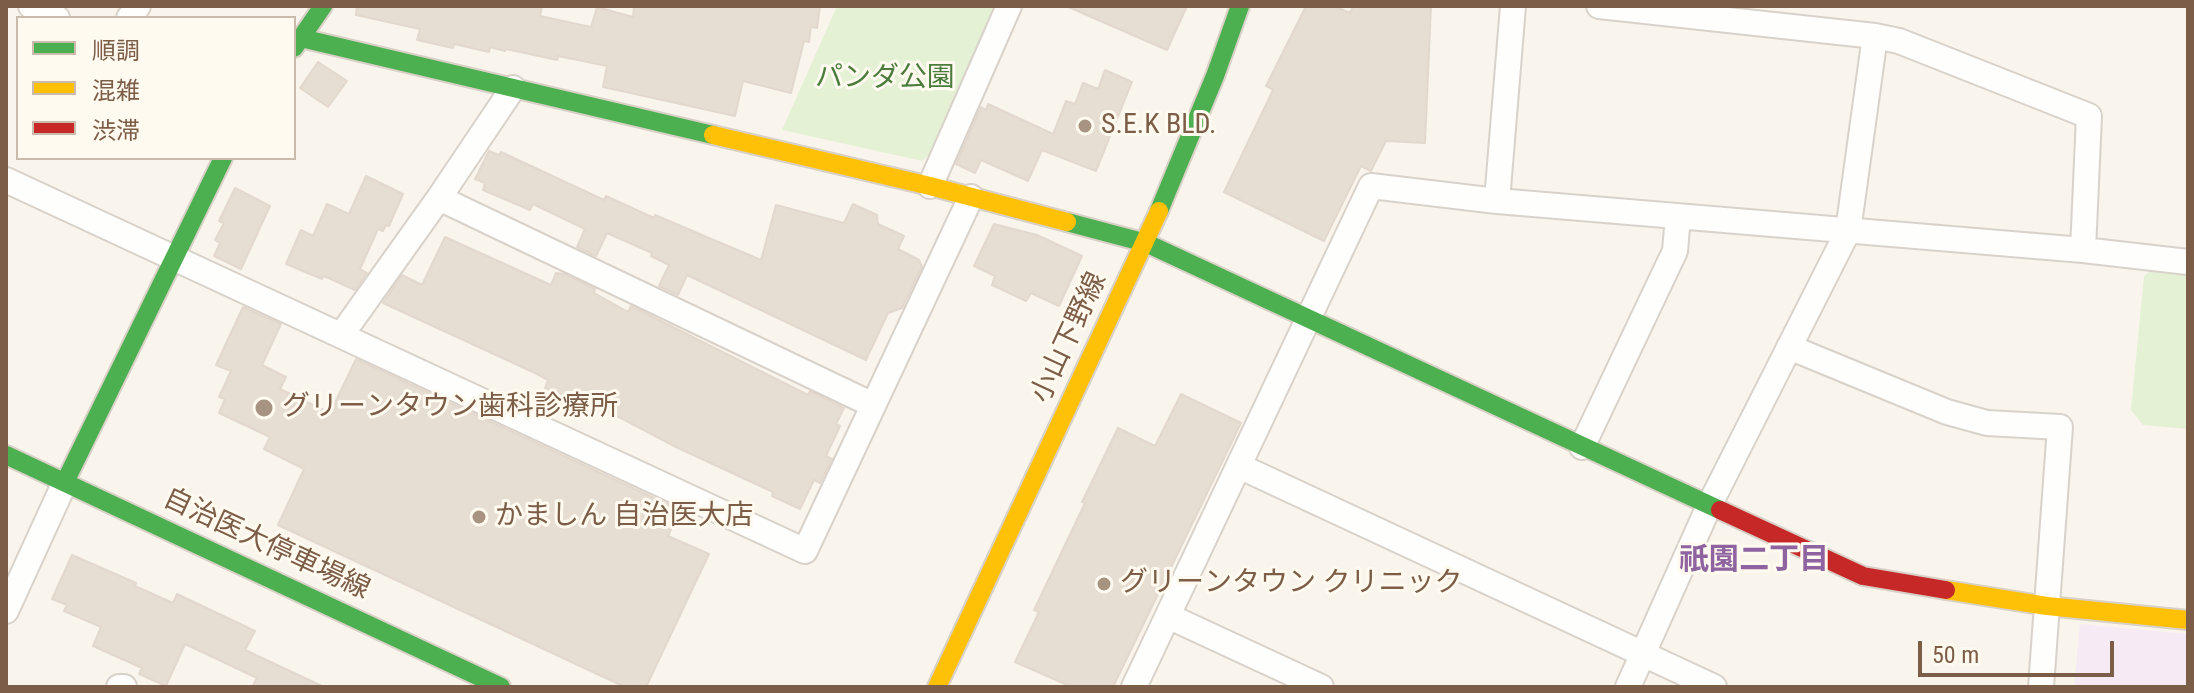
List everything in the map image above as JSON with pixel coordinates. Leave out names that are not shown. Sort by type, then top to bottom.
[{"type":"street","points":[[31,6],[53,16]]},
{"type":"street","points":[[323,6],[298,43],[513,88],[930,186],[1146,243],[1863,576],[2047,606],[2188,620]]},
{"type":"street","points":[[930,186],[1009,6]]},
{"type":"street","name":"小山下野線","points":[[937,687],[1146,243],[1210,89],[1240,6]]},
{"type":"street","points":[[1497,201],[1513,6]]},
{"type":"street","points":[[1599,6],[1899,41],[2089,116],[2083,250]]},
{"type":"street","points":[[1628,687],[1709,506],[1848,231],[1875,36]]},
{"type":"street","points":[[342,334],[513,88]]},
{"type":"street","points":[[6,611],[65,482],[222,160]]},
{"type":"street","points":[[6,180],[805,551],[971,197]]},
{"type":"street","points":[[1134,687],[1371,186],[1497,201],[2083,250],[2188,262]]},
{"type":"street","points":[[439,198],[873,405]]},
{"type":"street","points":[[1582,447],[1675,251],[1678,216]]},
{"type":"street","points":[[1789,347],[1947,412],[1987,423],[2060,427],[2041,687]]},
{"type":"street","name":"自治医大停車場線","points":[[6,455],[501,687]]},
{"type":"street","points":[[1239,466],[1714,687]]},
{"type":"street","points":[[1168,616],[1321,687]]},
{"type":"shaded area","points":[[2080,624],[2188,634],[2188,687],[2074,687]]},
{"type":"green space","name":"パンダ公園","points":[[837,6],[997,6],[933,151],[922,161],[782,130]]},
{"type":"green space","points":[[2153,269],[2188,272],[2188,429],[2143,425],[2131,410],[2144,276]]},
{"type":"building","points":[[357,6],[542,6],[540,16],[591,27],[597,7],[633,17],[634,6],[820,6],[817,28],[811,27],[809,42],[804,41],[791,93],[743,81],[735,116],[603,87],[607,66],[558,56],[557,60],[506,49],[490,47],[489,52],[417,40],[420,29],[356,15]]},
{"type":"building","points":[[1066,6],[1187,6],[1167,50]]},
{"type":"building","points":[[1306,6],[1334,6],[1350,13],[1353,6],[1431,6],[1425,143],[1386,141],[1371,171],[1361,166],[1324,241],[1224,192],[1273,90],[1266,86]]},
{"type":"building","points":[[318,62],[347,81],[328,107],[300,88]]},
{"type":"building","points":[[1105,70],[1132,82],[1096,171],[1042,150],[1028,181],[981,160],[975,173],[956,164],[981,107],[986,110],[988,104],[1053,134],[1066,101],[1075,104],[1083,83],[1098,89]]},
{"type":"building","points":[[489,151],[499,155],[501,152],[604,200],[606,196],[761,260],[776,205],[844,223],[853,204],[877,215],[878,224],[904,236],[898,249],[919,260],[922,267],[902,308],[888,313],[866,360],[687,275],[678,295],[659,286],[669,265],[651,256],[652,253],[607,233],[596,256],[577,247],[585,229],[533,204],[530,210],[483,190],[485,183],[475,179]]},
{"type":"building","points":[[366,176],[403,194],[389,226],[386,225],[383,231],[378,229],[360,269],[367,273],[355,290],[286,264],[301,230],[313,236],[327,204],[349,214]]},
{"type":"building","points":[[235,188],[270,206],[241,269],[214,256],[220,243],[215,240],[224,223],[219,221]]},
{"type":"building","points":[[994,224],[1037,235],[1082,256],[1059,306],[1031,293],[1026,301],[992,285],[995,276],[974,266]]},
{"type":"building","points":[[445,237],[551,285],[556,273],[564,274],[595,289],[594,293],[628,312],[631,306],[808,395],[810,391],[844,408],[836,424],[840,426],[826,456],[832,459],[820,483],[814,480],[800,509],[772,496],[773,492],[676,447],[577,395],[574,401],[545,388],[548,380],[535,373],[383,303],[402,275],[422,285]]},
{"type":"building","name":"かましん 自治医大店","points":[[243,307],[281,324],[262,365],[286,377],[280,389],[330,413],[356,359],[680,510],[668,536],[709,554],[646,687],[625,687],[278,525],[304,469],[264,449],[270,437],[219,413],[225,399],[219,397],[231,371],[216,365]]},
{"type":"building","points":[[1181,394],[1241,423],[1113,687],[1072,687],[1015,662],[1039,612],[1034,610],[1118,428],[1155,446]]},
{"type":"building","points":[[72,555],[173,603],[177,594],[255,631],[245,650],[324,687],[252,687],[257,678],[185,644],[166,686],[139,674],[142,668],[93,646],[101,627],[64,611],[67,605],[52,599]]},
{"type":"traffic: fast","points":[[296,45],[323,6]]},
{"type":"traffic: fast","points":[[1159,211],[1215,76],[1240,6]]},
{"type":"traffic: fast","points":[[301,38],[713,135]]},
{"type":"traffic: fast","points":[[65,482],[222,160]]},
{"type":"traffic: fast","points":[[1067,222],[1146,243],[1720,510]]},
{"type":"traffic: fast","points":[[6,455],[501,687]]},
{"type":"traffic: slow","points":[[713,135],[1067,222]]},
{"type":"traffic: slow","points":[[937,687],[1159,211]]},
{"type":"traffic: slow","points":[[1946,590],[2047,606],[2188,620]]},
{"type":"traffic: jam","points":[[1720,510],[1863,576],[1946,590]]},
{"type":"place","name":"S.E.K BLD.","points":[[1085,126]]},
{"type":"place","name":"グリーンタウン歯科診療所","points":[[264,408]]},
{"type":"place","name":"かましん 自治医大店","points":[[479,517]]},
{"type":"place","name":"グリーンタウン クリニック","points":[[1104,584]]},
{"type":"district","name":"祇園二丁目","points":[[1754,561]]}]
